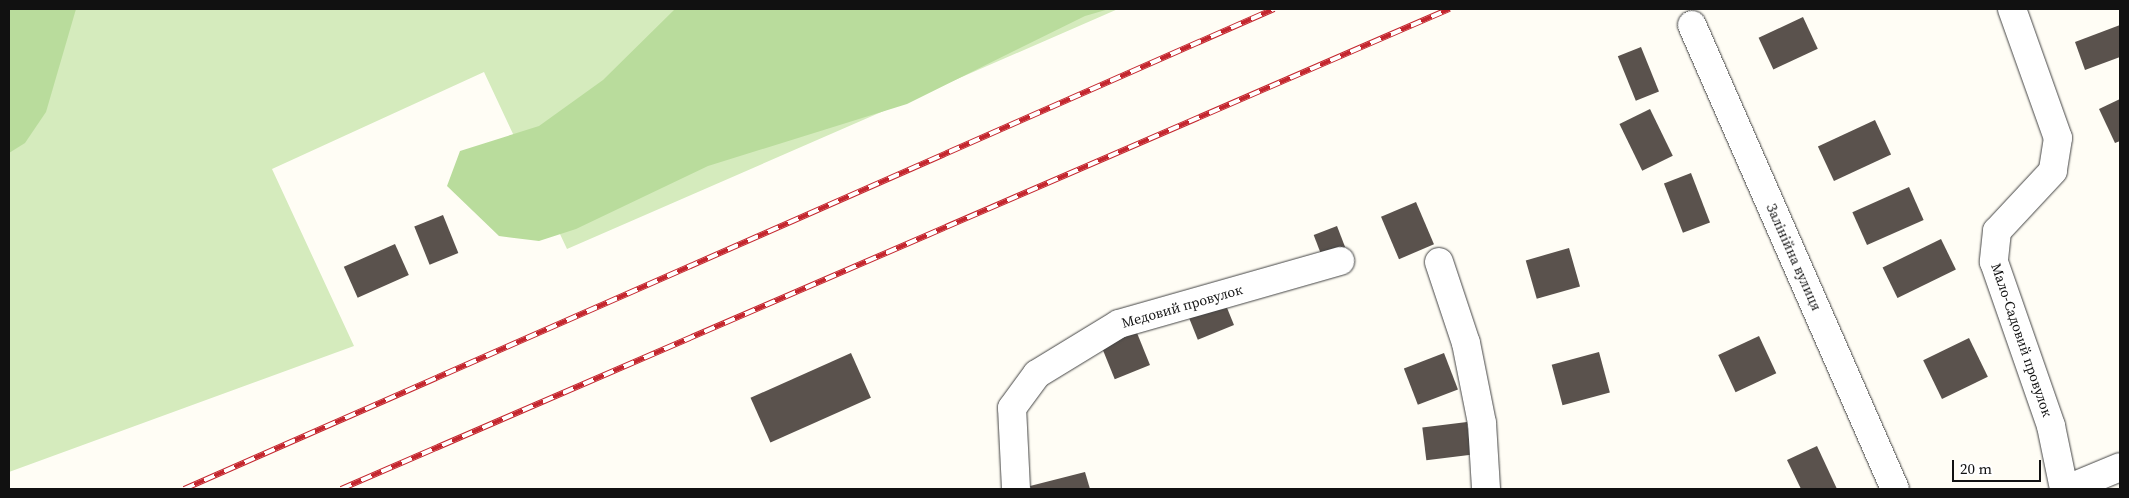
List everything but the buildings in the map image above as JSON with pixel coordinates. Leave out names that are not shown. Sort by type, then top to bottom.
[{"type":"street","name":"Мало-Садовий провулок","points":[[2012,9],[2058,138],[2053,171],[1997,231],[1994,262],[2052,426],[2065,489]]},
{"type":"street","name":"Залінійна вулиця","points":[[1692,25],[1895,489]]},
{"type":"street","name":"Медовий провулок","points":[[1016,489],[1012,408],[1037,374],[1119,324],[1340,260]]},
{"type":"street","points":[[1439,262],[1466,343],[1482,423],[1486,489]]},
{"type":"street","points":[[2065,489],[2120,467]]},
{"type":"green space","points":[[9,9],[1118,9],[567,249],[484,72],[272,169],[354,346],[9,472]]},
{"type":"green space","points":[[9,9],[76,9],[46,112],[25,143],[9,153]]},
{"type":"green space","points":[[675,9],[1109,9],[1085,16],[907,104],[708,166],[576,229],[539,241],[499,236],[447,186],[460,151],[539,126],[603,80]]},
{"type":"railway","points":[[184,489],[1274,9]]},
{"type":"railway","points":[[341,489],[1449,9]]}]
